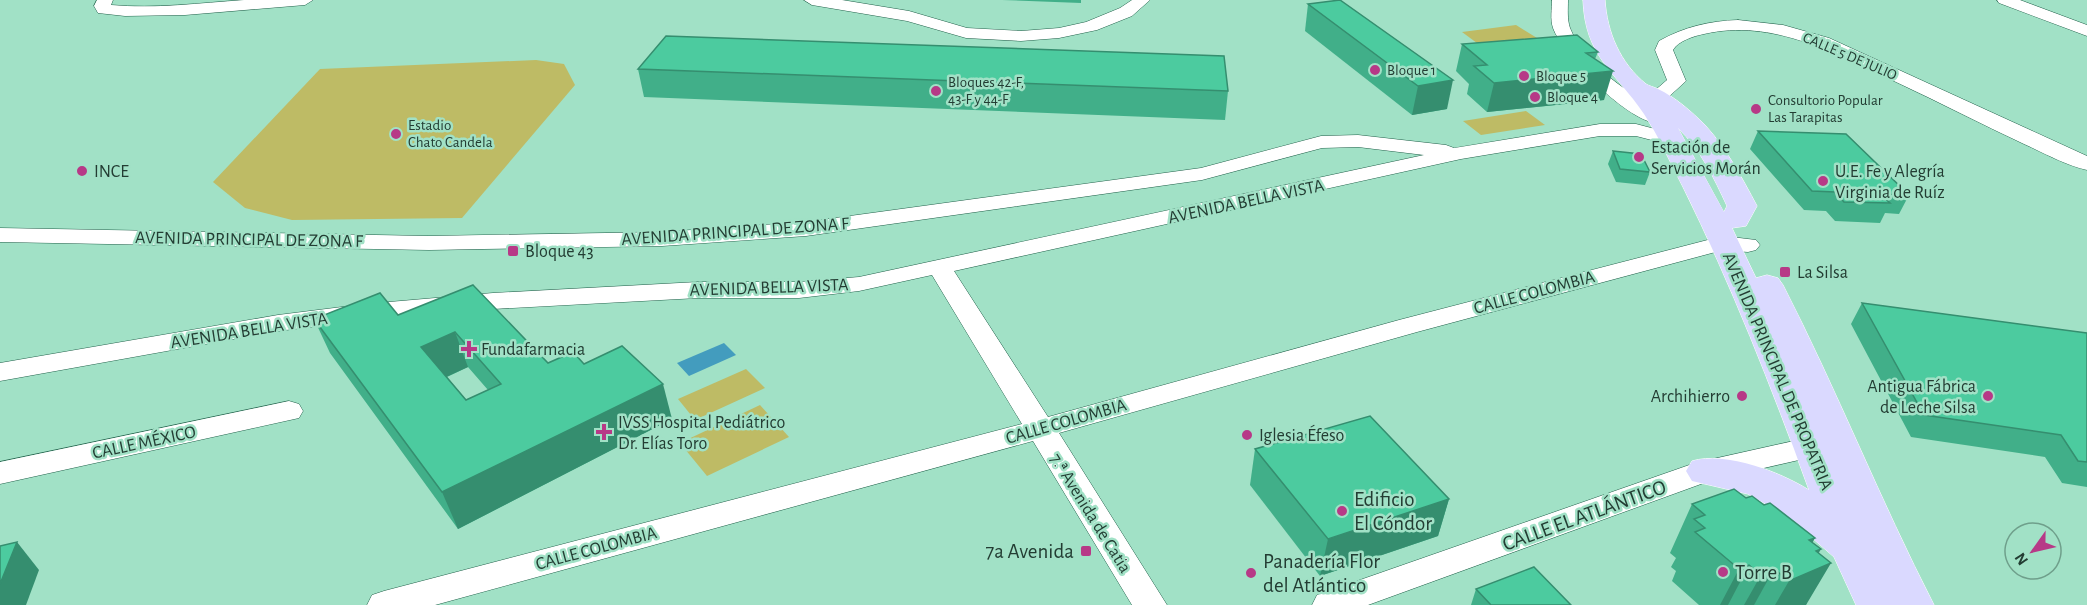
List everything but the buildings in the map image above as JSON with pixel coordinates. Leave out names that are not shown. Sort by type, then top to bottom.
[{"type":"main road","points":[[1594,0],[1599,34],[1622,86],[1650,105],[1662,119],[1687,120],[1718,158],[1742,206],[1735,236]]},
{"type":"main road","name":"AVENIDA PRINCIPAL DE PROPATRIA","points":[[1662,119],[1692,176],[1735,236],[1801,354],[1854,553],[1892,600]]},
{"type":"main road","name":"AVENIDA PRINCIPAL DE PROPATRIA","points":[[1828,449],[1892,600]]},
{"type":"main road","points":[[1706,471],[1747,478],[1773,489],[1822,519],[1854,553]]},
{"type":"street","points":[[105,0],[102,6],[104,9],[133,11],[237,7],[305,0]]},
{"type":"street","points":[[812,0],[909,16],[951,30],[983,35],[1044,34],[1074,30],[1104,22],[1136,3]]},
{"type":"street","points":[[1560,0],[1562,26],[1568,37],[1588,64],[1622,86],[1623,104],[1620,112],[1599,130]]},
{"type":"street","points":[[2005,0],[2087,31]]},
{"type":"street","name":"CALLE 5 DE JULIO","points":[[1662,119],[1677,81],[1664,50],[1665,45],[1688,32],[1711,28],[1733,26],[1771,28],[1799,34],[1843,51],[2087,164]]},
{"type":"street","name":"AVENIDA BELLA VISTA","points":[[0,372],[268,325],[366,312],[493,301],[698,290],[799,290],[859,284],[1356,178],[1461,153],[1599,130],[1636,130],[1662,119]]},
{"type":"street","points":[[1347,140],[1373,150],[1382,158],[1379,167],[1356,178]]},
{"type":"street","name":"AVENIDA PRINCIPAL DE ZONA F","points":[[0,234],[429,243],[662,239],[806,229],[1202,174],[1321,142],[1347,140],[1461,153]]},
{"type":"street","name":"CALLE COLOMBIA","points":[[384,605],[1038,429],[1735,236]]},
{"type":"street","name":"7.ª Avenida de Catia","points":[[939,266],[1038,429],[1150,605]]},
{"type":"street","name":"CALLE MÉXICO","points":[[0,473],[289,411]]},
{"type":"street","name":"CALLE EL ATLÁNTICO","points":[[1329,605],[1706,471],[1828,449]]},
{"type":"shaded area","points":[[1516,25],[1537,38],[1481,46],[1462,32]]},
{"type":"shaded area","name":"Estadio Chato Candela","points":[[536,60],[564,64],[575,85],[462,218],[292,220],[245,208],[213,182],[320,69]]},
{"type":"shaded area","points":[[1526,111],[1545,125],[1481,135],[1463,121]]},
{"type":"shaded area","points":[[746,369],[765,388],[695,420],[678,399]]},
{"type":"shaded area","points":[[760,405],[789,437],[707,476],[680,443]]},
{"type":"water","points":[[724,343],[736,355],[689,376],[677,363]]},
{"type":"place","name":"Bloque 1","points":[[1375,70]]},
{"type":"place","name":"Bloque 5","points":[[1524,76]]},
{"type":"place","name":"Bloques 42-F, 43-F y 44-F","points":[[936,91]]},
{"type":"place","name":"Bloque 4","points":[[1535,97]]},
{"type":"place","name":"Consultorio Popular Las Tarapitas","points":[[1756,109]]},
{"type":"place","name":"Estadio Chato Candela","points":[[396,134]]},
{"type":"place","name":"Estación de Servicios Morán","points":[[1639,157]]},
{"type":"place","name":"INCE","points":[[82,171]]},
{"type":"place","name":"U.E. Fe y Alegría Virginia de Ruíz","points":[[1823,181]]},
{"type":"place","name":"Bloque 43","points":[[513,251]]},
{"type":"place","name":"La Silsa","points":[[1785,272]]},
{"type":"place","name":"Fundafarmacia","points":[[469,349]]},
{"type":"place","name":"Archihierro","points":[[1742,396]]},
{"type":"place","name":"Antigua Fábrica de Leche Silsa","points":[[1988,396]]},
{"type":"place","name":"IVSS Hospital Pediátrico Dr. Elías Toro","points":[[604,432]]},
{"type":"place","name":"Iglesia Éfeso","points":[[1247,435]]},
{"type":"place","name":"Edificio El Cóndor","points":[[1342,511]]},
{"type":"place","name":"7a Avenida","points":[[1086,551]]},
{"type":"place","name":"Torre B","points":[[1723,572]]},
{"type":"place","name":"Panadería Flor del Atlántico","points":[[1251,573]]}]
